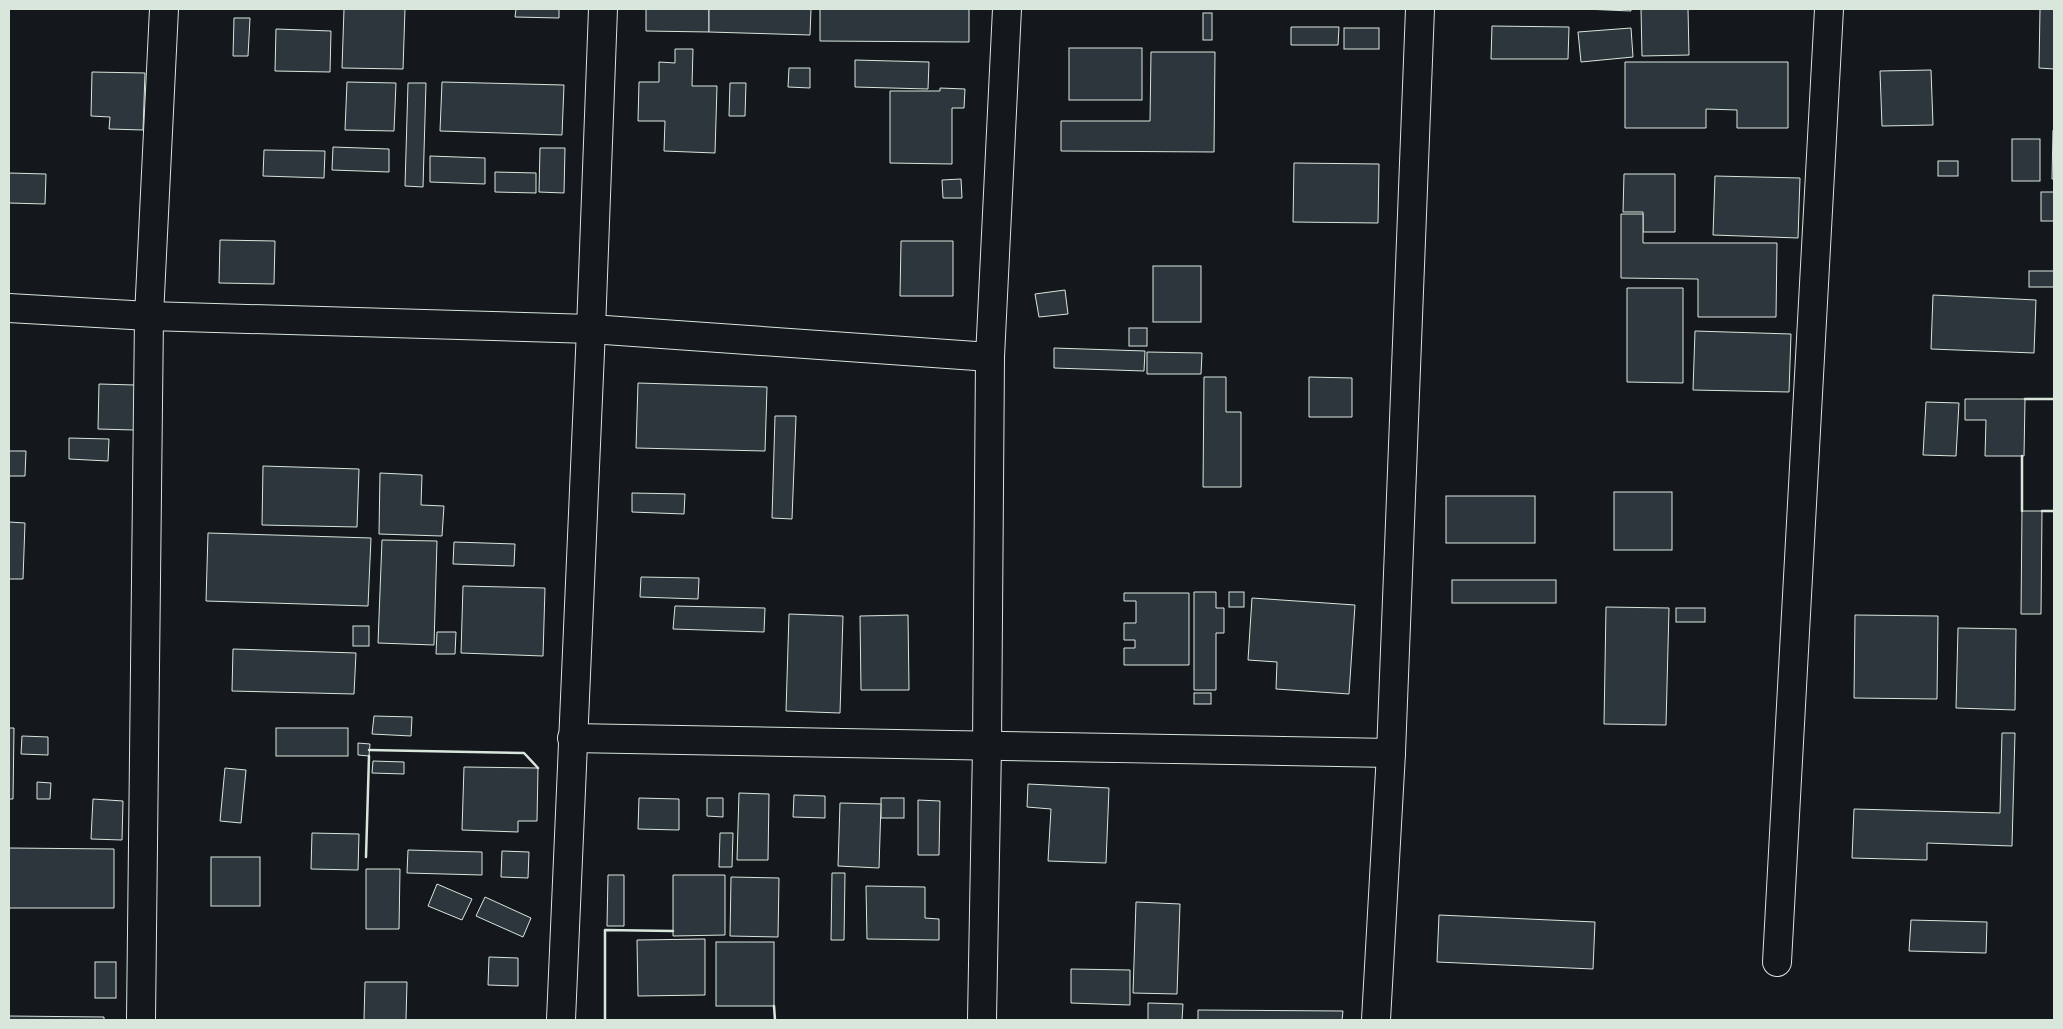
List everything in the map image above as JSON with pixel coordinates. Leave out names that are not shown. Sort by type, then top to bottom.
[{"type":"street","points":[[141,1020],[149,316],[164,9]]},
{"type":"street","points":[[560,1020],[591,329],[603,9]]},
{"type":"street","points":[[982,1020],[988,747],[990,357],[1006,9]]},
{"type":"street","points":[[1376,1020],[1391,753],[1420,9]]},
{"type":"street","points":[[1777,962],[1829,9]]},
{"type":"street","points":[[9,308],[149,316],[591,329],[990,357]]},
{"type":"street","points":[[572,738],[1391,753]]},
{"type":"building","points":[[344,9],[405,9],[403,69],[342,68]]},
{"type":"building","points":[[516,9],[559,9],[559,18],[515,17]]},
{"type":"building","points":[[646,9],[709,9],[709,32],[646,31]]},
{"type":"building","points":[[709,9],[811,9],[810,35],[709,32]]},
{"type":"building","points":[[820,9],[969,9],[969,42],[820,41]]},
{"type":"building","points":[[1583,9],[1631,9],[1631,11]]},
{"type":"building","points":[[1641,9],[1688,9],[1689,55],[1642,56]]},
{"type":"building","points":[[2040,9],[2054,9],[2054,69],[2039,68]]},
{"type":"building","points":[[1203,13],[1212,13],[1212,40],[1203,40]]},
{"type":"building","points":[[234,18],[250,18],[248,56],[233,56]]},
{"type":"building","points":[[1492,26],[1569,27],[1568,59],[1491,59]]},
{"type":"building","points":[[1291,27],[1339,27],[1338,45],[1291,45]]},
{"type":"building","points":[[1344,28],[1379,28],[1379,49],[1344,49]]},
{"type":"building","points":[[1631,28],[1633,57],[1581,62],[1578,32]]},
{"type":"building","points":[[276,29],[331,31],[330,72],[275,71]]},
{"type":"building","points":[[1069,48],[1142,48],[1142,100],[1069,100]]},
{"type":"building","points":[[675,49],[693,49],[692,86],[717,86],[715,153],[664,151],[665,121],[638,121],[639,82],[659,82],[659,62],[675,63]]},
{"type":"building","points":[[1151,52],[1215,52],[1214,152],[1061,151],[1061,121],[1150,121]]},
{"type":"building","points":[[855,60],[929,62],[928,89],[855,87]]},
{"type":"building","points":[[1625,62],[1788,62],[1788,128],[1737,128],[1737,110],[1706,109],[1706,128],[1625,128]]},
{"type":"building","points":[[789,68],[810,68],[810,88],[788,87]]},
{"type":"building","points":[[1931,70],[1933,125],[1882,126],[1880,71]]},
{"type":"building","points":[[92,72],[145,73],[143,130],[109,129],[110,117],[91,116]]},
{"type":"building","points":[[347,82],[396,83],[394,131],[345,130]]},
{"type":"building","points":[[442,82],[564,85],[562,135],[440,131]]},
{"type":"building","points":[[408,83],[426,83],[423,187],[405,186]]},
{"type":"building","points":[[730,83],[746,83],[745,116],[729,116]]},
{"type":"building","points":[[940,88],[965,89],[964,108],[952,108],[952,164],[890,163],[890,91],[940,91]]},
{"type":"building","points":[[2053,130],[2054,179],[2052,179]]},
{"type":"building","points":[[2012,139],[2040,139],[2040,181],[2012,181]]},
{"type":"building","points":[[333,147],[389,149],[389,172],[332,170]]},
{"type":"building","points":[[540,148],[565,148],[564,193],[539,192]]},
{"type":"building","points":[[264,150],[325,151],[324,178],[263,176]]},
{"type":"building","points":[[430,156],[485,158],[485,184],[430,182]]},
{"type":"building","points":[[1938,161],[1958,161],[1958,176],[1938,176]]},
{"type":"building","points":[[1294,163],[1379,164],[1378,223],[1293,222]]},
{"type":"building","points":[[495,172],[536,173],[536,193],[495,192]]},
{"type":"building","points":[[9,173],[46,174],[45,204],[9,203]]},
{"type":"building","points":[[1624,174],[1675,174],[1675,232],[1643,232],[1643,212],[1623,212]]},
{"type":"building","points":[[1715,176],[1800,178],[1798,238],[1713,235]]},
{"type":"building","points":[[961,179],[962,198],[943,198],[942,180]]},
{"type":"building","points":[[2041,192],[2054,192],[2054,221],[2041,221]]},
{"type":"building","points":[[1621,214],[1643,214],[1643,243],[1777,243],[1776,317],[1698,317],[1698,279],[1621,278]]},
{"type":"building","points":[[220,240],[275,241],[274,284],[219,283]]},
{"type":"building","points":[[901,241],[953,241],[953,296],[900,296]]},
{"type":"building","points":[[1153,266],[1201,266],[1201,322],[1153,322]]},
{"type":"building","points":[[2029,271],[2054,271],[2054,287],[2029,287]]},
{"type":"building","points":[[1627,288],[1683,288],[1683,383],[1627,382]]},
{"type":"building","points":[[1065,290],[1068,314],[1039,317],[1035,294]]},
{"type":"building","points":[[1933,295],[2036,300],[2034,353],[1931,349]]},
{"type":"building","points":[[1129,328],[1147,328],[1147,346],[1129,346]]},
{"type":"building","points":[[1695,331],[1791,334],[1789,392],[1693,390]]},
{"type":"building","points":[[1054,348],[1145,351],[1144,371],[1054,368]]},
{"type":"building","points":[[1147,352],[1202,353],[1201,374],[1147,374]]},
{"type":"building","points":[[1204,377],[1226,377],[1226,412],[1241,412],[1241,487],[1203,487]]},
{"type":"building","points":[[1309,377],[1352,378],[1352,417],[1309,417]]},
{"type":"building","points":[[638,383],[767,387],[765,451],[636,448]]},
{"type":"building","points":[[99,384],[135,385],[134,430],[98,429]]},
{"type":"building","points":[[1965,399],[2025,399],[2024,456],[1985,456],[1986,420],[1965,420]]},
{"type":"building","points":[[1926,402],[1959,403],[1956,456],[1923,455]]},
{"type":"building","points":[[775,416],[796,416],[792,519],[772,518]]},
{"type":"building","points":[[69,438],[109,439],[108,461],[69,459]]},
{"type":"building","points":[[9,451],[26,451],[25,476],[9,476]]},
{"type":"building","points":[[263,466],[359,469],[357,527],[262,525]]},
{"type":"building","points":[[380,473],[422,475],[421,505],[444,506],[442,536],[379,534]]},
{"type":"building","points":[[1614,492],[1672,492],[1672,550],[1614,550]]},
{"type":"building","points":[[632,493],[685,494],[684,514],[632,512]]},
{"type":"building","points":[[1446,496],[1535,496],[1535,543],[1446,543]]},
{"type":"building","points":[[2022,511],[2042,511],[2041,614],[2021,614]]},
{"type":"building","points":[[9,522],[25,523],[23,579],[9,579]]},
{"type":"building","points":[[208,533],[371,538],[368,606],[206,601]]},
{"type":"building","points":[[382,540],[437,541],[434,645],[378,643]]},
{"type":"building","points":[[454,542],[515,544],[514,566],[453,564]]},
{"type":"building","points":[[641,577],[699,578],[698,599],[640,597]]},
{"type":"building","points":[[1452,580],[1556,580],[1556,603],[1452,603]]},
{"type":"building","points":[[463,586],[545,588],[543,656],[461,653]]},
{"type":"building","points":[[1194,592],[1216,592],[1216,608],[1224,608],[1224,633],[1216,633],[1216,690],[1194,690]]},
{"type":"building","points":[[1229,592],[1244,592],[1244,607],[1229,607]]},
{"type":"building","points":[[1124,593],[1189,593],[1189,665],[1124,665],[1124,648],[1135,648],[1135,640],[1124,640],[1124,623],[1136,623],[1136,601],[1124,601]]},
{"type":"building","points":[[1252,598],[1355,605],[1349,694],[1276,689],[1277,662],[1248,660]]},
{"type":"building","points":[[675,606],[765,608],[764,632],[673,629]]},
{"type":"building","points":[[1606,607],[1669,608],[1666,725],[1604,724]]},
{"type":"building","points":[[1676,608],[1705,608],[1705,622],[1676,622]]},
{"type":"building","points":[[789,614],[843,616],[840,713],[786,711]]},
{"type":"building","points":[[908,615],[909,690],[861,690],[860,616]]},
{"type":"building","points":[[1855,615],[1938,616],[1937,699],[1854,698]]},
{"type":"building","points":[[353,626],[369,626],[369,646],[353,646]]},
{"type":"building","points":[[1958,628],[2016,629],[2015,710],[1956,708]]},
{"type":"building","points":[[437,632],[456,632],[455,654],[436,654]]},
{"type":"building","points":[[233,649],[356,653],[354,694],[232,691]]},
{"type":"building","points":[[1194,693],[1211,693],[1211,704],[1194,704]]},
{"type":"building","points":[[374,716],[412,717],[411,736],[372,734]]},
{"type":"building","points":[[9,728],[14,728],[13,799],[9,799]]},
{"type":"building","points":[[276,728],[348,728],[348,756],[276,756]]},
{"type":"building","points":[[2002,733],[2015,733],[2012,846],[1927,843],[1927,860],[1852,858],[1854,809],[2000,813]]},
{"type":"building","points":[[22,736],[48,737],[48,755],[21,754]]},
{"type":"building","points":[[358,743],[370,744],[369,756],[358,755]]},
{"type":"building","points":[[373,761],[404,762],[404,774],[372,773]]},
{"type":"building","points":[[464,767],[538,768],[537,821],[518,821],[518,832],[462,830]]},
{"type":"building","points":[[225,768],[246,770],[241,823],[220,821]]},
{"type":"building","points":[[37,782],[51,783],[50,799],[37,799]]},
{"type":"building","points":[[1028,784],[1109,788],[1106,863],[1048,861],[1051,809],[1027,807]]},
{"type":"building","points":[[739,793],[769,794],[768,860],[737,860]]},
{"type":"building","points":[[794,795],[825,796],[825,818],[793,817]]},
{"type":"building","points":[[639,798],[679,799],[679,830],[638,829]]},
{"type":"building","points":[[707,798],[723,798],[723,817],[707,816]]},
{"type":"building","points":[[881,798],[904,798],[904,818],[881,818]]},
{"type":"building","points":[[93,799],[123,801],[122,840],[91,839]]},
{"type":"building","points":[[918,800],[940,801],[939,855],[918,855]]},
{"type":"building","points":[[840,803],[881,804],[879,868],[838,866]]},
{"type":"building","points":[[312,833],[359,834],[358,870],[311,869]]},
{"type":"building","points":[[720,833],[733,833],[732,867],[719,867]]},
{"type":"building","points":[[9,848],[114,849],[114,908],[9,908]]},
{"type":"building","points":[[408,850],[482,852],[482,875],[407,873]]},
{"type":"building","points":[[502,851],[529,852],[528,878],[501,877]]},
{"type":"building","points":[[211,857],[260,857],[260,906],[211,906]]},
{"type":"building","points":[[366,869],[400,869],[399,929],[366,929]]},
{"type":"building","points":[[832,873],[845,873],[844,940],[831,940]]},
{"type":"building","points":[[608,875],[624,875],[624,926],[607,926]]},
{"type":"building","points":[[673,875],[725,875],[725,935],[673,936]]},
{"type":"building","points":[[731,877],[779,878],[778,937],[730,936]]},
{"type":"building","points":[[437,884],[472,899],[462,920],[428,906]]},
{"type":"building","points":[[866,886],[925,887],[925,918],[939,919],[939,940],[867,939]]},
{"type":"building","points":[[485,897],[531,918],[523,937],[476,916]]},
{"type":"building","points":[[1136,902],[1180,904],[1177,994],[1133,993]]},
{"type":"building","points":[[1439,915],[1595,922],[1593,969],[1437,962]]},
{"type":"building","points":[[1911,920],[1987,922],[1986,953],[1909,951]]},
{"type":"building","points":[[705,939],[705,995],[638,996],[637,940]]},
{"type":"building","points":[[716,942],[774,942],[774,1006],[716,1006]]},
{"type":"building","points":[[489,957],[518,958],[518,986],[488,985]]},
{"type":"building","points":[[95,962],[116,962],[116,998],[95,998]]},
{"type":"building","points":[[1071,969],[1130,970],[1130,1005],[1071,1003]]},
{"type":"building","points":[[365,982],[407,982],[406,1020],[364,1020]]},
{"type":"building","points":[[1148,1003],[1183,1004],[1182,1020],[1148,1020]]},
{"type":"building","points":[[1198,1010],[1343,1011],[1342,1020],[1198,1020]]},
{"type":"building","points":[[9,1016],[104,1017],[104,1020],[9,1020]]},
{"type":"wall","points":[[2025,399],[2054,399]]},
{"type":"wall","points":[[2022,456],[2022,511]]},
{"type":"wall","points":[[2042,511],[2054,511]]},
{"type":"wall","points":[[369,750],[524,753],[538,768]]},
{"type":"wall","points":[[366,857],[369,756]]},
{"type":"wall","points":[[605,1020],[605,930],[673,931]]},
{"type":"wall","points":[[774,1006],[775,1020]]}]
